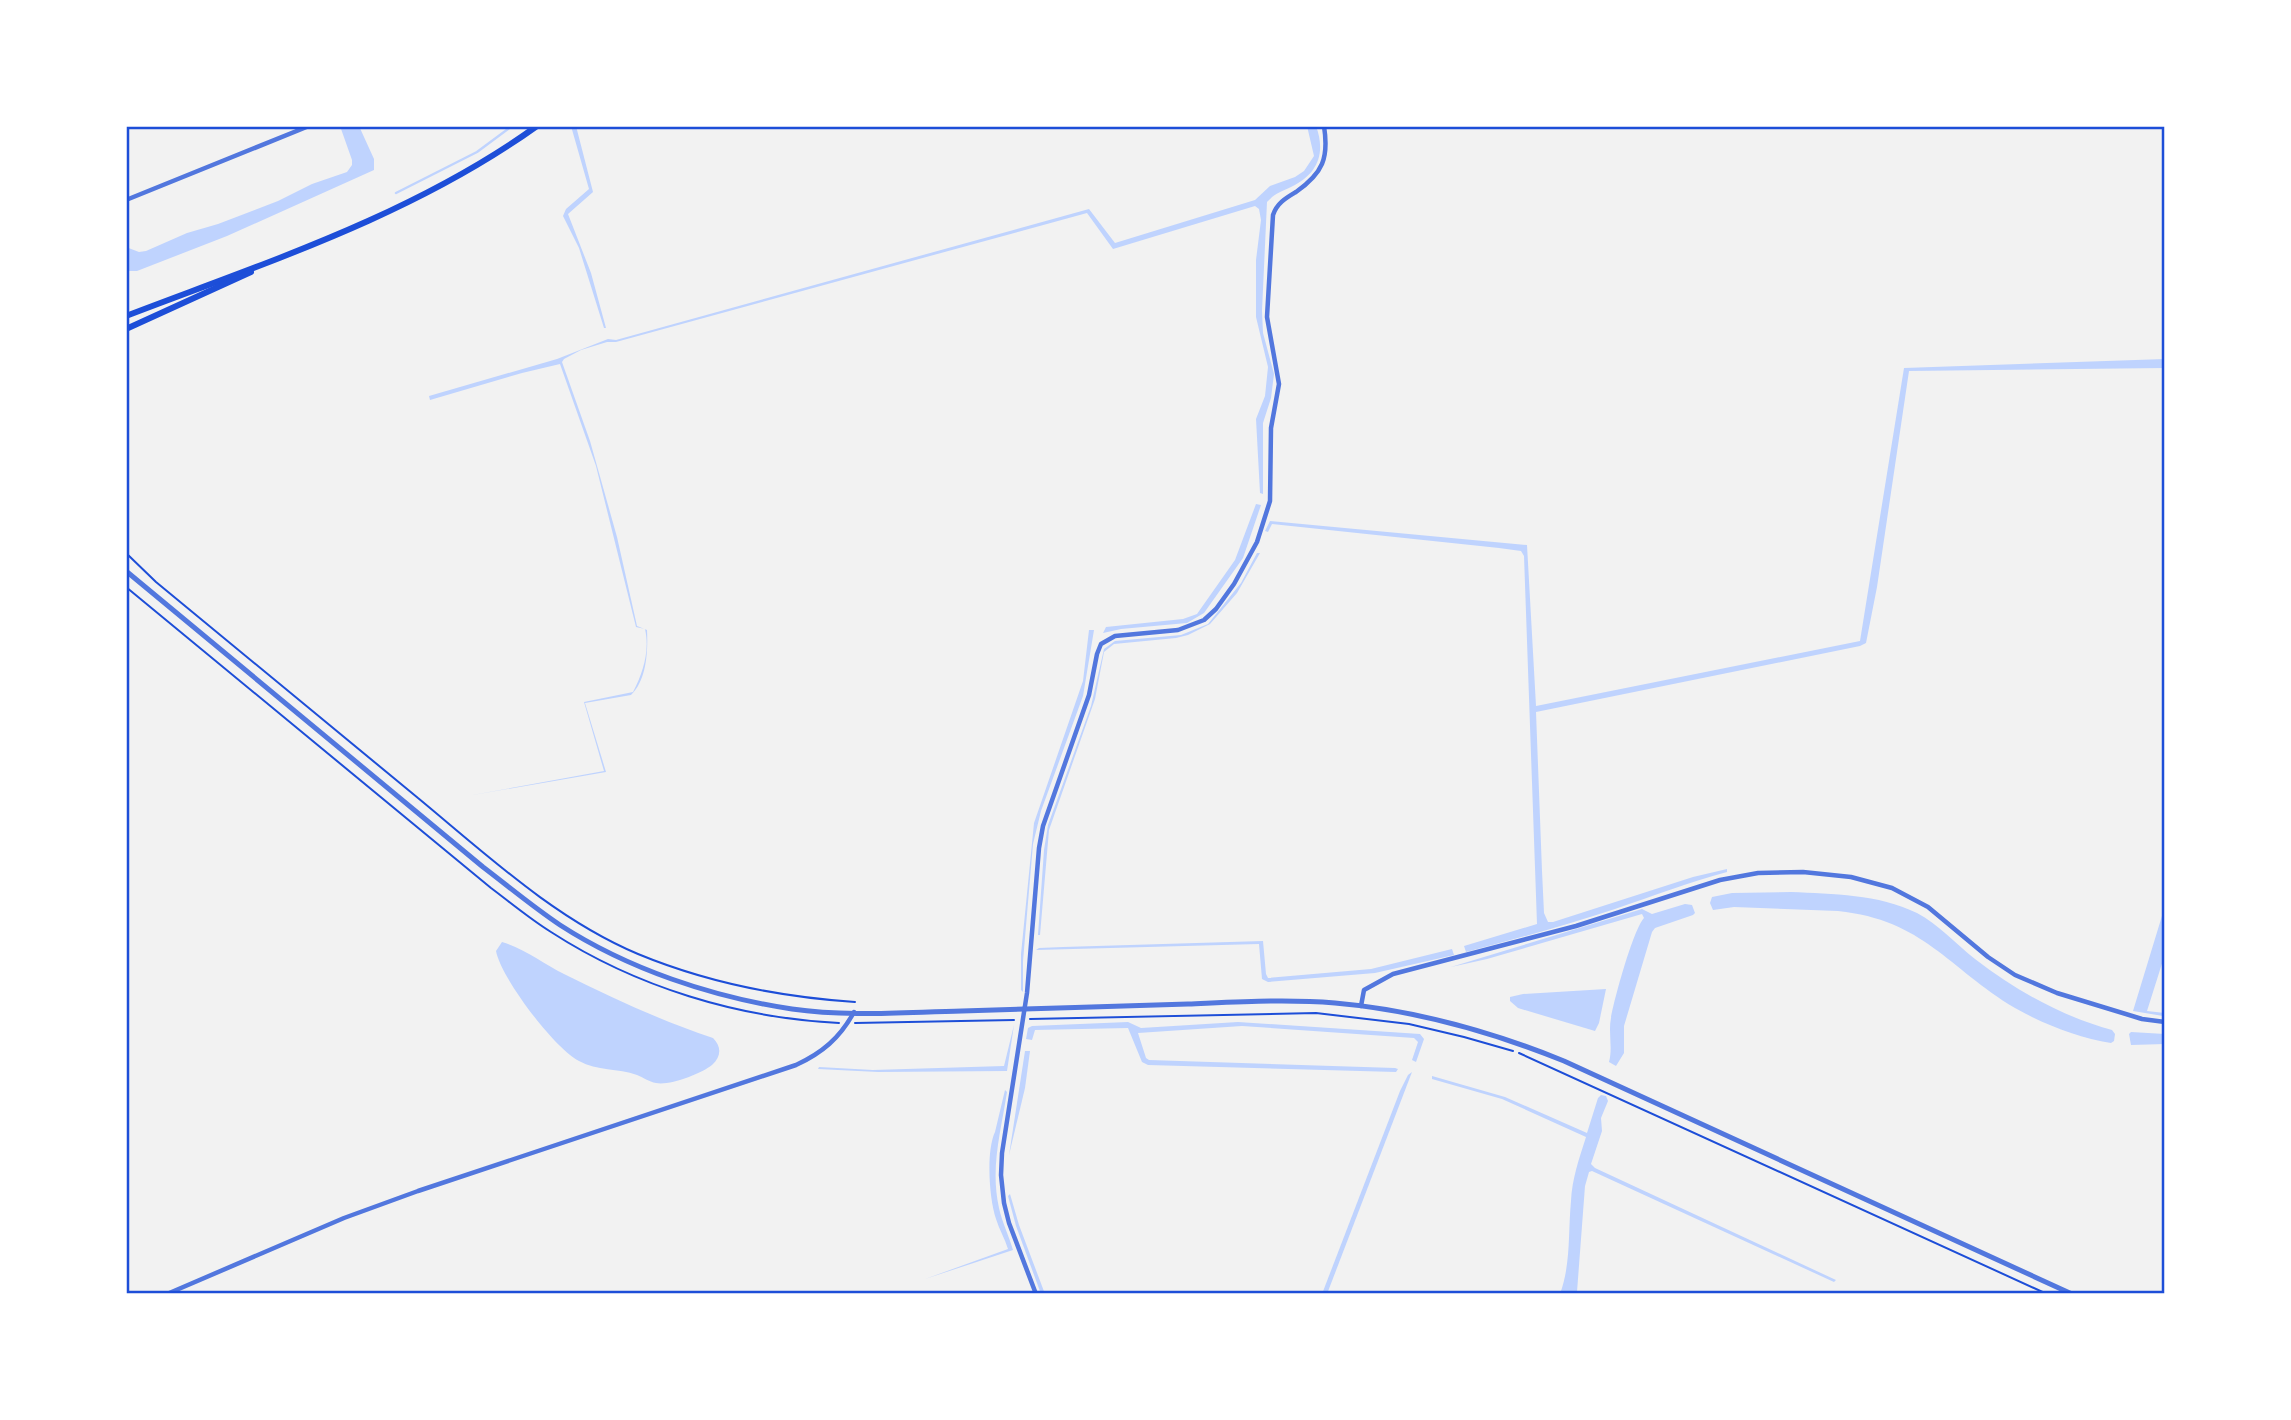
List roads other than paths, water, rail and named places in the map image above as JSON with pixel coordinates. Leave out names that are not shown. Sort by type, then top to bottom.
[{"type":"main road","points":[[126,329],[426,195],[492,157],[537,126]]},
{"type":"main road","points":[[126,316],[310,245]]},
{"type":"street","points":[[126,199],[309,126]]},
{"type":"street","points":[[1036,1294],[1009,1223],[1001,1175],[1002,1153],[1025,1010],[1041,836],[1089,695],[1099,648],[1105,640],[1115,636],[1178,630],[1203,620],[1216,609],[1234,584],[1257,542],[1270,501],[1271,428],[1279,384],[1267,317],[1273,215],[1282,201],[1312,178],[1323,164],[1326,149],[1324,126]]},
{"type":"street","points":[[126,571],[483,867],[561,925],[627,961],[706,989],[795,1009],[854,1012],[1025,1010],[1275,1001],[1361,1006],[1464,1026],[1528,1046],[1564,1061],[2072,1294]]},
{"type":"street","points":[[1361,1006],[1364,990],[1393,974],[1576,926],[1720,880],[1758,873],[1803,872],[1874,882],[1910,896],[2015,975],[2057,993],[2131,1016],[2165,1022]]},
{"type":"street","points":[[167,1294],[344,1218],[418,1191],[796,1065],[828,1046],[848,1024],[854,1012]]},
{"type":"water","points":[[340,126],[359,126],[374,159],[374,170],[227,236],[137,271],[126,271],[126,247],[139,252],[146,251],[347,172],[352,160]]},
{"type":"water","points":[[571,126],[576,126],[593,192],[568,214],[591,273],[606,328],[579,248],[563,216],[566,209],[589,189]]},
{"type":"water","points":[[1307,126],[1316,126],[1320,154],[1313,169],[1300,182],[1267,202],[1262,311],[1263,333],[1274,374],[1271,398],[1263,423],[1263,494],[1260,493],[1256,419],[1265,396],[1268,367],[1256,317],[1256,260],[1261,220],[1259,209],[1255,206],[1113,249],[1087,213],[616,342],[607,342],[581,350],[564,359],[562,362],[590,441],[617,537],[637,626],[644,629],[636,627],[596,466],[560,364],[430,400],[429,396],[557,359],[608,339],[616,340],[1089,209],[1115,243],[1255,200],[1270,186],[1295,177],[1304,171],[1314,156]]},
{"type":"water","points":[[2165,359],[2165,368],[1909,371],[1877,587],[1866,643],[1536,712],[1544,913],[1548,922],[1693,877],[1727,869],[1727,872],[1578,921],[1466,952],[1464,946],[1537,924],[1524,556],[1521,551],[1499,548],[1272,524],[1268,532],[1265,531],[1270,521],[1527,545],[1536,706],[1860,641],[1904,368]]},
{"type":"water","points":[[1256,504],[1261,505],[1243,558],[1204,613],[1187,623],[1103,633],[1106,627],[1183,619],[1197,614],[1235,560]]},
{"type":"water","points":[[1257,553],[1260,553],[1237,593],[1210,624],[1176,638],[1114,644],[1104,652],[1095,699],[1049,830],[1038,935],[1048,825],[1091,706],[1104,649],[1115,641],[1181,635],[1208,624],[1241,583]]},
{"type":"water","points":[[1089,630],[1094,630],[1083,696],[1041,811],[1033,844],[1023,992],[1021,954],[1034,823],[1083,681]]},
{"type":"water","points":[[647,645],[647,655],[643,673],[636,689],[631,695],[585,703],[606,772],[467,796],[604,771],[584,702],[633,692],[640,677]]},
{"type":"water","points":[[1791,892],[1871,899],[1917,913],[2007,982],[2057,1010],[2112,1030],[2115,1034],[2114,1041],[2099,1041],[2074,1034],[2026,1014],[1992,993],[1934,948],[1893,924],[1838,911],[1734,907],[1713,910],[1710,903],[1712,897],[1732,893]]},
{"type":"water","points":[[1685,904],[1692,905],[1695,913],[1693,915],[1655,928],[1652,932],[1624,1026],[1624,1053],[1616,1066],[1609,1062],[1611,1018],[1630,950],[1644,918],[1642,914],[1451,967],[1642,909],[1652,914]]},
{"type":"water","points":[[2165,906],[2165,954],[2147,1011],[2165,1013],[2163,1016],[2133,1011]]},
{"type":"water","points":[[1263,941],[1268,978],[1371,969],[1452,949],[1454,955],[1375,973],[1268,982],[1262,979],[1259,944],[1036,950],[1063,947]]},
{"type":"water","points":[[502,942],[619,1000],[713,1038],[719,1048],[717,1059],[712,1065],[693,1075],[662,1083],[579,1061],[557,1043],[518,995],[496,951]]},
{"type":"water","points":[[1606,989],[1595,1031],[1518,1008],[1510,1001],[1510,997],[1523,994]]},
{"type":"water","points":[[1128,1022],[1141,1028],[1238,1022],[1420,1034],[1424,1039],[1416,1062],[1412,1060],[1418,1042],[1414,1038],[1242,1026],[1138,1033],[1149,1060],[1395,1068],[1398,1069],[1396,1072],[1148,1065],[1142,1062],[1128,1028],[1035,1030],[1032,1040],[1026,1039],[1028,1028],[1032,1026]]},
{"type":"water","points":[[1014,1025],[1007,1071],[878,1072],[818,1069],[1004,1066]]},
{"type":"water","points":[[2131,1032],[2165,1034],[2165,1044],[2131,1045]]},
{"type":"water","points":[[1025,1051],[1030,1051],[1025,1088],[1009,1155]]},
{"type":"water","points":[[1412,1072],[1327,1294],[1322,1294],[1400,1091]]},
{"type":"water","points":[[1432,1076],[1505,1097],[1587,1133],[1598,1098],[1601,1095],[1606,1096],[1608,1101],[1601,1118],[1602,1131],[1591,1164],[1595,1168],[1836,1280],[1834,1282],[1592,1171],[1589,1172],[1585,1186],[1577,1292],[1560,1294],[1568,1260],[1573,1185],[1586,1137],[1502,1099],[1432,1079]]},
{"type":"water","points":[[1005,1090],[1007,1092],[997,1150],[996,1178],[999,1208],[1013,1250],[925,1279],[1008,1249],[997,1223],[990,1187],[990,1151]]},
{"type":"water","points":[[1010,1194],[1045,1294],[1041,1294],[1016,1226],[1008,1196]]},
{"type":"waterway","points":[[396,193],[477,152],[512,126]]}]
